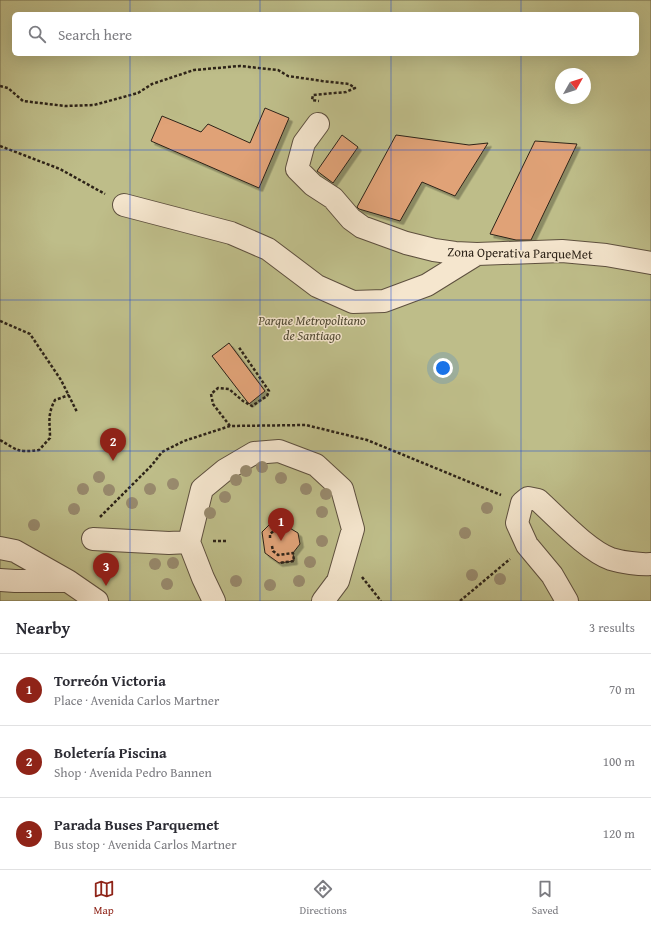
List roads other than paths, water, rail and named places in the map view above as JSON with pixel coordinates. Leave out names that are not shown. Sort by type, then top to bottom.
[{"type":"street","name":"Zona Operativa ParqueMet","points":[[318,124],[304,143],[297,169],[313,185],[337,202],[351,219],[362,227],[406,243],[434,250],[477,254],[562,251],[606,255],[651,263]]},
{"type":"street","points":[[124,205],[231,233],[268,249],[317,286],[353,302],[384,302],[427,285],[477,254]]},
{"type":"street","points":[[214,601],[189,542],[202,489],[225,470],[254,453],[279,451],[316,465],[342,489],[352,529],[338,581],[323,601]]},
{"type":"street","points":[[567,601],[552,575],[527,544],[517,523],[522,503],[528,498],[538,500],[591,548],[611,559],[645,565],[651,564]]},
{"type":"street","points":[[93,539],[169,543],[189,542]]},
{"type":"street","points":[[0,548],[15,551],[68,581],[97,601]]},
{"type":"street","points":[[0,580],[68,581]]},
{"type":"place","name":"Boletería Piscina","points":[[113,461]]},
{"type":"place","name":"Torreón Victoria","points":[[281,541]]},
{"type":"place","name":"Parada Buses Parquemet","points":[[106,586]]},
{"type":"park label","name":"Parque Metropolitano de Santiago","points":[[312,328]]}]
